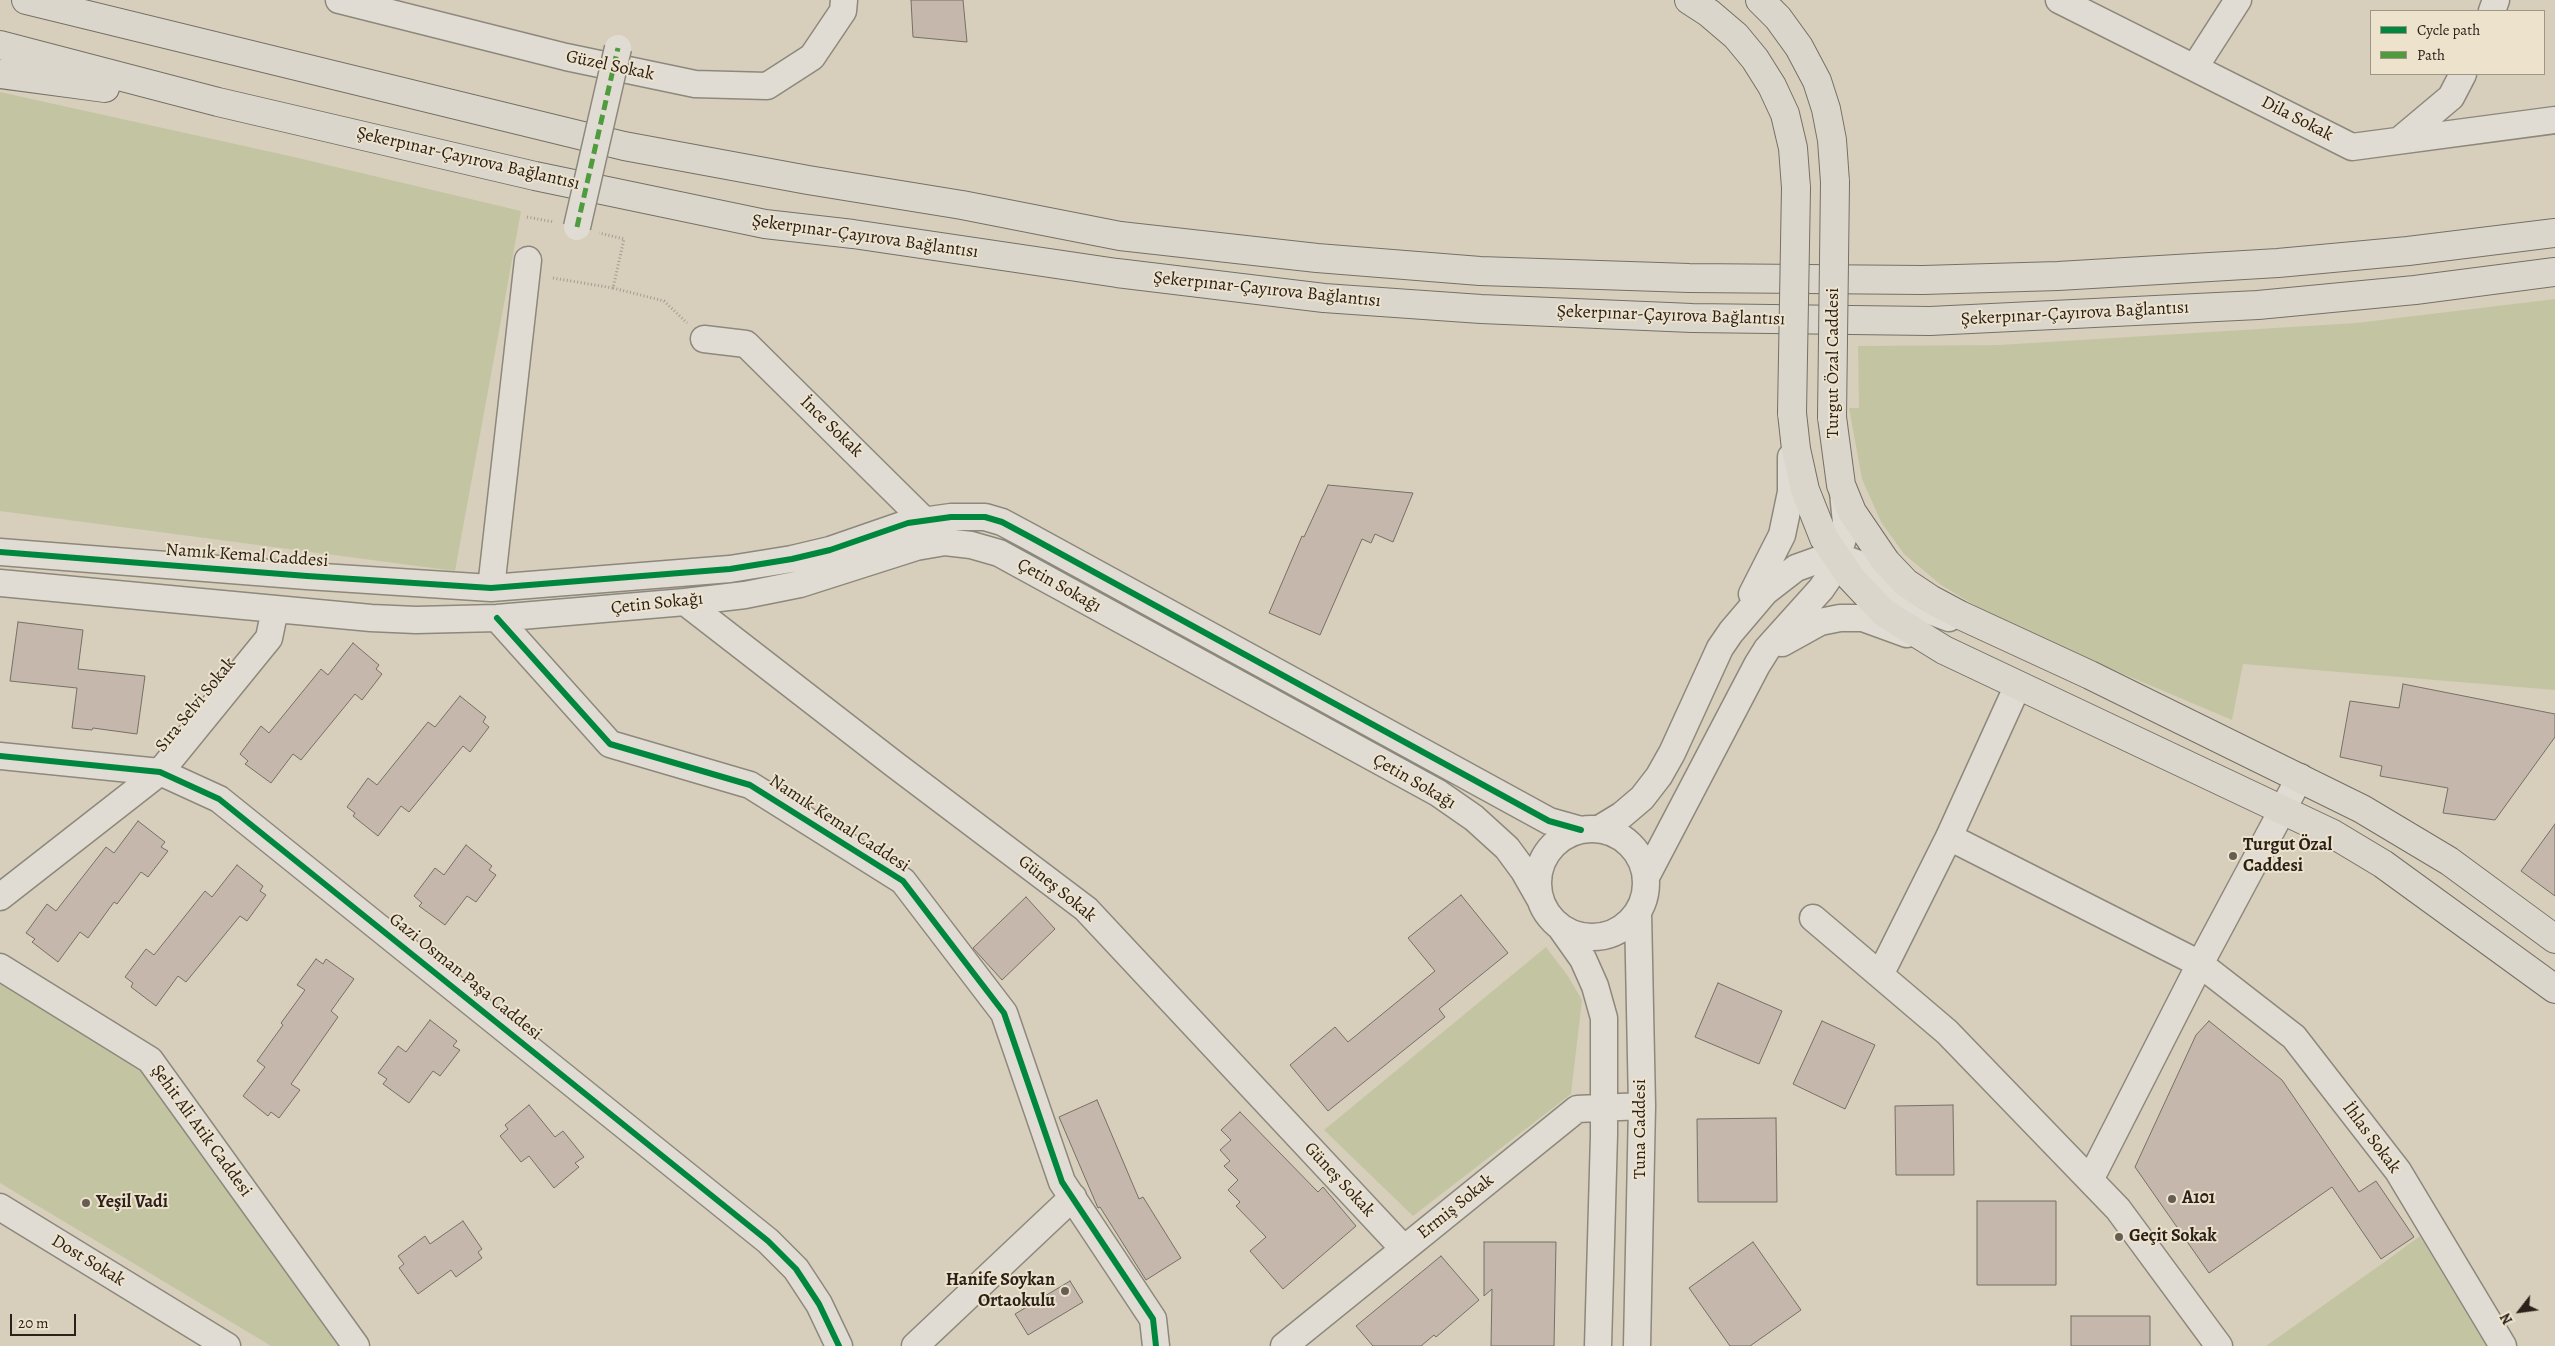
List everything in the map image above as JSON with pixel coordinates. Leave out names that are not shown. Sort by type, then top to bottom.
[{"type":"main road","name":"Şekerpınar-Çayırova Bağlantısı","points":[[26,0],[624,146],[1120,236],[1317,258],[1490,272],[1689,278],[1923,280],[2058,276],[2278,263],[2408,251],[2555,233]]},
{"type":"main road","points":[[63,0],[136,28]]},
{"type":"main road","points":[[1689,0],[1709,13],[1736,36],[1756,59],[1772,86],[1785,114],[1793,148],[1796,188],[1792,413],[1796,449],[1805,490],[1824,538],[1864,594],[1884,613],[1944,650],[2333,834],[2383,864],[2555,990]]},
{"type":"main road","name":"Turgut Özal Caddesi","points":[[1760,0],[1778,18],[1799,47],[1817,81],[1828,117],[1835,182],[1832,417],[1841,485],[1852,512],[1868,539],[1906,583],[1930,599],[2300,777],[2362,809],[2449,861],[2555,939]]},
{"type":"main road","name":"Şekerpınar-Çayırova Bağlantısı","points":[[0,45],[218,102],[535,176],[765,224],[854,234],[1117,273],[1324,298],[1480,309],[1692,318],[1930,321],[2258,305],[2415,290],[2555,272]]},
{"type":"main road","points":[[0,74],[218,102]]},
{"type":"street","name":"Güzel Sokak","points":[[339,0],[566,57],[687,82],[767,86],[812,57],[843,11],[844,0]]},
{"type":"street","name":"Dila Sokak","points":[[2059,0],[2352,147],[2555,120]]},
{"type":"street","points":[[2195,67],[2238,0]]},
{"type":"street","points":[[577,227],[618,48]]},
{"type":"street","points":[[2401,139],[2452,97],[2463,75]]},
{"type":"street","points":[[491,588],[528,260]]},
{"type":"street","name":"İnce Sokak","points":[[704,339],[746,344],[945,542]]},
{"type":"street","points":[[1590,830],[1616,835],[1631,846],[1641,860],[1646,877],[1645,895],[1638,912],[1627,925],[1612,934],[1594,938],[1577,936],[1561,928],[1548,915],[1540,899],[1538,882],[1541,864],[1550,848],[1564,837],[1590,830],[1622,815],[1642,798],[1659,776],[1672,753],[1720,648],[1767,570],[1782,535],[1791,492],[1792,413]]},
{"type":"street","points":[[1646,877],[1767,649],[1821,589],[1837,558],[1846,523],[1841,485]]},
{"type":"street","name":"Namık Kemal Caddesi","points":[[0,552],[491,588],[730,568],[792,559],[830,550],[908,523],[968,516],[1002,522],[1549,821],[1590,830]]},
{"type":"street","name":"Çetin Sokağı","points":[[497,618],[685,602],[800,584],[916,547],[945,542],[971,545],[999,553],[1438,793],[1474,818],[1507,848],[1524,871],[1540,899]]},
{"type":"street","points":[[1730,632],[1750,608],[1783,576],[1806,563],[1837,558],[1860,564],[1897,595],[1926,611],[1991,630]]},
{"type":"street","points":[[0,583],[398,620],[497,618]]},
{"type":"street","name":"Güneş Sokak","points":[[685,602],[894,764],[1086,909],[1404,1249]]},
{"type":"street","name":"Sıra Selvi Sokak","points":[[0,897],[160,772],[269,638],[275,609]]},
{"type":"street","name":"Namık Kemal Caddesi","points":[[497,618],[610,744],[750,785],[903,881],[1004,1012],[1062,1182],[1153,1319],[1156,1346]]},
{"type":"street","points":[[1747,686],[1766,658],[1782,643],[1802,630],[1820,622],[1834,619],[1863,618],[1944,650]]},
{"type":"street","points":[[1880,975],[1949,837],[2018,685]]},
{"type":"street","name":"Gazi Osman Paşa Caddesi","points":[[0,756],[160,772],[219,799],[768,1241],[800,1276],[819,1304],[839,1346]]},
{"type":"street","points":[[2090,1180],[2200,964],[2300,777]]},
{"type":"street","name":"İhlas Sokak","points":[[1949,837],[2200,964],[2294,1037],[2398,1171],[2503,1346]]},
{"type":"street","name":"Tuna Caddesi","points":[[1637,1346],[1642,1106],[1638,912]]},
{"type":"street","points":[[1813,918],[1947,1032],[2118,1209],[2219,1346]]},
{"type":"street","name":"Tuna Caddesi","points":[[1561,928],[1583,959],[1595,986],[1604,1018],[1604,1108],[1598,1346]]},
{"type":"street","name":"Şehit Ali Atik Caddesi","points":[[0,967],[150,1060],[356,1346]]},
{"type":"street","name":"Ermiş Sokak","points":[[1284,1346],[1577,1109],[1642,1106]]},
{"type":"street","points":[[915,1346],[1073,1198]]},
{"type":"street","name":"Dost Sokak","points":[[0,1207],[227,1346]]},
{"type":"path","points":[[613,288],[624,240]]},
{"type":"path","points":[[552,278],[613,288],[664,301],[704,339]]},
{"type":"green space","points":[[0,92],[294,157],[521,211],[455,571],[0,511]]},
{"type":"green space","points":[[2555,299],[2555,690],[2243,664],[2232,720],[2095,662],[1981,609],[1941,585],[1904,554],[1881,522],[1862,479],[1849,408],[1859,408],[1858,346],[1999,345],[2356,323]]},
{"type":"green space","points":[[1546,947],[1568,976],[1582,1000],[1571,1094],[1413,1216],[1324,1130]]},
{"type":"green space","points":[[0,984],[141,1066],[345,1346],[271,1346],[0,1183]]},
{"type":"green space","points":[[2420,1236],[2486,1346],[2266,1346],[2383,1263]]},
{"type":"building","points":[[911,0],[963,0],[967,42],[913,37]]},
{"type":"building","points":[[1328,485],[1413,493],[1393,542],[1375,534],[1371,543],[1362,539],[1320,635],[1269,613],[1302,536],[1304,537]]},
{"type":"building","points":[[18,622],[83,630],[78,669],[145,676],[137,734],[93,728],[92,730],[72,728],[77,688],[10,681]]},
{"type":"building","points":[[353,643],[379,665],[376,669],[382,674],[362,700],[355,694],[301,760],[293,754],[271,783],[245,764],[248,761],[240,754],[261,726],[269,733],[321,669],[328,675]]},
{"type":"building","points":[[2403,684],[2555,714],[2555,737],[2495,820],[2443,813],[2448,788],[2380,776],[2382,766],[2340,757],[2350,701],[2399,708]]},
{"type":"building","points":[[460,696],[486,717],[483,722],[489,727],[470,752],[463,746],[409,812],[401,806],[378,836],[353,816],[355,813],[347,807],[368,778],[377,785],[428,722],[435,727]]},
{"type":"building","points":[[138,821],[165,842],[161,847],[168,851],[148,877],[141,872],[117,904],[114,902],[88,938],[80,932],[58,962],[32,942],[35,939],[26,933],[47,904],[56,911],[106,847],[114,853]]},
{"type":"building","points":[[2555,824],[2555,896],[2521,871]]},
{"type":"building","points":[[466,845],[492,866],[489,870],[496,875],[476,902],[467,896],[445,925],[419,906],[422,903],[414,896],[435,868],[444,875]]},
{"type":"building","points":[[237,865],[263,886],[260,891],[266,895],[247,921],[240,916],[186,982],[178,976],[156,1006],[131,987],[133,983],[125,977],[146,949],[154,955],[205,891],[212,897]]},
{"type":"building","points":[[1461,895],[1508,953],[1439,1009],[1445,1017],[1328,1111],[1290,1065],[1335,1027],[1348,1042],[1435,971],[1408,938]]},
{"type":"building","points":[[1026,897],[1055,929],[1002,980],[973,948]]},
{"type":"building","points":[[316,959],[323,964],[326,959],[354,979],[331,1011],[338,1017],[291,1084],[300,1090],[279,1118],[271,1112],[268,1116],[243,1096],[265,1067],[257,1061],[305,990],[297,985]]},
{"type":"building","points":[[1718,983],[1782,1011],[1759,1064],[1695,1037]]},
{"type":"building","points":[[430,1020],[457,1041],[453,1046],[460,1050],[440,1076],[433,1071],[409,1103],[383,1084],[387,1079],[378,1073],[398,1046],[406,1052]]},
{"type":"building","points":[[1822,1021],[1875,1045],[1845,1109],[1793,1084]]},
{"type":"building","points":[[2209,1021],[2282,1080],[2359,1192],[2376,1181],[2414,1237],[2381,1259],[2332,1187],[2209,1273],[2135,1167],[2196,1035]]},
{"type":"building","points":[[1097,1100],[1139,1199],[1143,1197],[1181,1258],[1146,1280],[1100,1207],[1098,1208],[1059,1117]]},
{"type":"building","points":[[529,1105],[555,1137],[563,1131],[584,1157],[575,1163],[579,1167],[554,1188],[529,1156],[521,1162],[500,1136],[508,1129],[505,1125]]},
{"type":"building","points":[[1953,1105],[1954,1175],[1896,1175],[1895,1106]]},
{"type":"building","points":[[1240,1112],[1318,1192],[1323,1187],[1356,1226],[1283,1289],[1250,1251],[1266,1237],[1236,1206],[1240,1202],[1228,1190],[1238,1180],[1224,1166],[1230,1161],[1220,1150],[1231,1140],[1221,1130]]},
{"type":"building","points":[[1776,1118],[1777,1202],[1698,1202],[1697,1119]]},
{"type":"building","points":[[1977,1201],[2056,1201],[2056,1285],[1977,1285]]},
{"type":"building","points":[[463,1221],[482,1249],[478,1252],[482,1258],[456,1277],[451,1270],[418,1294],[399,1268],[404,1264],[398,1256],[425,1236],[430,1244]]},
{"type":"building","points":[[1484,1242],[1556,1242],[1554,1346],[1491,1346],[1492,1289],[1484,1296]]},
{"type":"building","points":[[1753,1242],[1801,1310],[1750,1346],[1730,1346],[1689,1288]]},
{"type":"building","points":[[1441,1256],[1479,1300],[1436,1337],[1434,1335],[1421,1346],[1373,1346],[1356,1326]]},
{"type":"building","points":[[1070,1281],[1083,1302],[1028,1335],[1015,1314]]},
{"type":"building","points":[[2071,1316],[2150,1316],[2150,1346],[2071,1346]]},
{"type":"marked path","points":[[577,227],[618,48]]},
{"type":"cycle path","points":[[0,552],[491,588],[730,569],[792,559],[830,550],[908,523],[951,517],[985,517],[1002,522],[1030,537],[1549,821],[1581,830]]},
{"type":"cycle path","points":[[497,618],[610,744],[750,785],[903,881],[1004,1013],[1062,1182],[1153,1319],[1156,1346]]},
{"type":"cycle path","points":[[0,756],[160,772],[219,799],[768,1241],[796,1269],[819,1304],[839,1346]]},
{"type":"place","name":"Turgut Özal Caddesi","points":[[2233,856]]},
{"type":"place","name":"A101","points":[[2172,1199]]},
{"type":"place","name":"Yeşil Vadi","points":[[86,1203]]},
{"type":"place","name":"Geçit Sokak","points":[[2119,1237]]},
{"type":"place","name":"Hanife Soykan Ortaokulu","points":[[1065,1291]]}]
